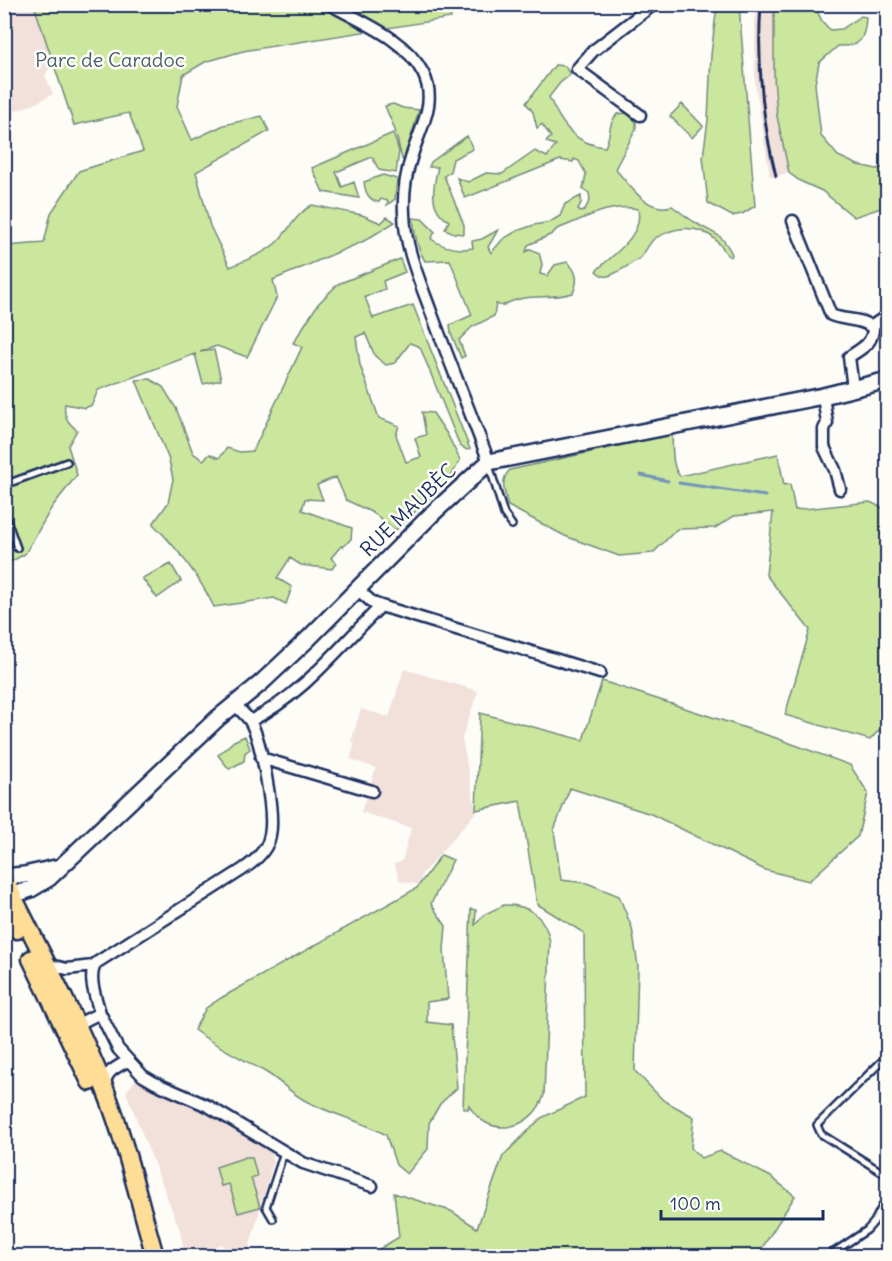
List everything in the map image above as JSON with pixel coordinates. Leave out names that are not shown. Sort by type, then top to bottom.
[{"type":"main road","points":[[489,462],[823,396],[888,380]]},
{"type":"main road","name":"RUE MAUBÈC","points":[[7,899],[49,878],[234,704],[261,683],[308,639],[433,513],[489,462]]},
{"type":"main road","points":[[60,867],[4,877],[7,899],[105,1091],[121,1137],[155,1257]]},
{"type":"main road","points":[[7,899],[46,964],[129,1167]]},
{"type":"street","points":[[329,4],[399,44],[415,61],[427,83],[428,114],[412,155],[405,198],[405,228],[410,253],[421,285],[489,462]]},
{"type":"street","points":[[640,115],[577,69],[593,51],[654,4]]},
{"type":"street","points":[[794,221],[831,315],[840,320],[858,321],[872,326]]},
{"type":"street","points":[[872,326],[888,315]]},
{"type":"street","points":[[853,388],[849,357],[867,345],[873,336],[872,326]]},
{"type":"street","points":[[823,396],[827,423],[824,429],[824,447],[835,470],[840,489]]},
{"type":"street","points":[[357,589],[373,603],[381,606],[600,672]]},
{"type":"street","points":[[250,721],[273,710],[326,662],[381,606]]},
{"type":"street","points":[[46,964],[67,969],[93,966],[242,870],[265,848],[270,835],[270,818],[269,797],[261,758],[250,721],[234,704]]},
{"type":"street","points":[[261,758],[372,791]]},
{"type":"street","points":[[93,966],[93,984],[100,1013],[118,1049],[143,1076],[208,1106],[303,1163],[372,1186]]},
{"type":"street","points":[[71,1027],[100,1013]]},
{"type":"street","points":[[105,1091],[107,1075],[112,1069],[127,1061]]},
{"type":"lane","points":[[4,485],[67,462]]},
{"type":"lane","points":[[489,462],[504,514],[512,525]]},
{"type":"lane","points":[[4,512],[17,548]]},
{"type":"lane","points":[[888,1054],[817,1125],[821,1134],[888,1176]]},
{"type":"lane","points":[[273,1219],[266,1207],[284,1152]]},
{"type":"lane","points":[[828,1257],[867,1230],[874,1222],[888,1195]]},
{"type":"shaded area","points":[[4,5],[34,5],[53,64],[45,75],[53,94],[32,105],[5,114]]},
{"type":"shaded area","points":[[755,5],[774,5],[774,76],[777,116],[789,173],[770,177],[755,82]]},
{"type":"shaded area","points":[[404,669],[478,691],[462,738],[476,812],[422,874],[420,883],[417,884],[400,881],[394,864],[402,861],[411,828],[361,812],[376,768],[350,759],[355,743],[351,742],[361,709],[389,717]]},
{"type":"shaded area","points":[[136,1079],[154,1091],[198,1109],[272,1153],[273,1163],[247,1256],[231,1256],[222,1244],[191,1256],[185,1256],[180,1230],[126,1092]]},
{"type":"green space","name":"Parc de Caradoc","points":[[437,4],[449,7],[451,18],[243,51],[205,62],[183,75],[177,106],[192,140],[224,125],[262,116],[269,131],[196,172],[210,226],[230,267],[272,246],[302,212],[312,205],[362,215],[381,223],[387,217],[395,222],[364,241],[273,280],[277,297],[247,357],[217,346],[200,352],[214,350],[221,380],[203,384],[195,354],[98,390],[92,405],[85,408],[65,404],[67,419],[77,430],[68,446],[77,475],[52,507],[25,554],[5,565],[5,246],[44,243],[51,213],[79,171],[143,151],[129,113],[74,125],[34,5]]},
{"type":"green space","points":[[717,5],[739,5],[755,206],[742,214],[732,216],[708,203],[703,157]]},
{"type":"green space","points":[[774,5],[814,5],[822,21],[830,30],[842,29],[861,16],[866,17],[863,37],[852,45],[838,46],[819,63],[815,84],[821,136],[838,156],[858,165],[877,169],[887,166],[887,206],[854,217],[822,191],[789,173],[777,116],[774,76]]},
{"type":"green space","points":[[555,65],[565,66],[570,75],[549,97],[558,116],[570,131],[585,142],[605,147],[614,118],[617,114],[627,113],[636,122],[636,129],[616,167],[617,171],[641,198],[655,206],[672,206],[721,238],[732,254],[731,257],[727,255],[710,235],[694,229],[677,229],[655,238],[641,257],[630,265],[611,275],[603,276],[596,271],[632,236],[639,219],[638,209],[617,208],[586,217],[557,229],[552,234],[528,245],[526,252],[531,249],[539,253],[542,264],[540,274],[547,276],[555,265],[567,262],[576,276],[573,293],[529,297],[511,301],[502,306],[496,304],[494,316],[472,327],[459,340],[465,356],[461,358],[450,325],[472,315],[450,260],[425,261],[416,240],[413,218],[422,219],[435,232],[431,239],[456,249],[473,248],[472,241],[482,239],[498,230],[488,247],[491,253],[503,239],[517,231],[550,222],[560,216],[565,204],[581,196],[578,209],[580,212],[584,211],[590,200],[589,193],[583,189],[586,174],[579,161],[574,159],[573,162],[560,160],[465,198],[457,178],[468,182],[486,173],[502,174],[535,151],[547,157],[556,145],[546,142],[551,137],[542,124],[537,128],[533,112],[526,103]]},
{"type":"green space","points":[[393,104],[419,110],[404,161],[385,106]]},
{"type":"green space","points":[[682,104],[703,126],[692,138],[670,116]]},
{"type":"green space","points":[[393,133],[399,151],[396,173],[379,170],[372,157],[336,172],[342,187],[354,182],[359,198],[323,192],[312,168]]},
{"type":"green space","points":[[467,136],[473,149],[453,159],[450,172],[444,176],[464,225],[464,234],[445,229],[449,221],[438,210],[434,197],[438,167],[429,167],[431,162]]},
{"type":"green space","points":[[383,175],[397,179],[395,199],[387,205],[388,201],[381,199],[379,202],[370,198],[364,182]]},
{"type":"green space","points":[[400,259],[405,272],[383,281],[385,289],[365,297],[373,318],[413,305],[470,449],[467,450],[460,446],[420,347],[410,343],[395,363],[386,365],[375,356],[365,333],[356,337],[360,365],[379,418],[399,426],[396,435],[406,462],[421,457],[415,438],[426,435],[422,412],[433,413],[460,460],[451,477],[396,530],[373,513],[346,500],[336,477],[317,485],[323,500],[305,499],[302,510],[352,528],[351,539],[343,547],[341,546],[331,558],[336,563],[332,569],[301,565],[290,558],[277,578],[292,587],[286,604],[274,598],[214,607],[202,584],[187,563],[153,524],[168,503],[173,479],[169,460],[136,380],[150,379],[163,387],[176,408],[193,453],[203,460],[210,454],[219,458],[227,448],[240,452],[253,451],[302,347],[293,343],[318,304],[338,284]]},
{"type":"green space","points":[[672,434],[674,462],[680,476],[778,454],[784,485],[790,484],[795,510],[870,502],[887,510],[887,722],[870,740],[785,715],[810,630],[766,575],[773,512],[734,516],[715,528],[677,529],[653,553],[619,556],[565,536],[508,506],[504,482],[510,470]]},
{"type":"green space","points":[[171,564],[181,581],[157,598],[142,578]]},
{"type":"green space","points":[[602,681],[776,738],[850,765],[868,793],[858,836],[809,881],[765,870],[651,814],[570,788],[554,830],[561,880],[587,883],[619,896],[632,928],[638,966],[635,1071],[663,1100],[694,1117],[691,1148],[701,1158],[721,1151],[771,1177],[795,1196],[757,1256],[368,1256],[399,1237],[394,1193],[451,1211],[477,1228],[503,1156],[541,1118],[585,1097],[584,933],[537,904],[520,801],[476,810],[480,713],[583,740]]},
{"type":"green space","points":[[245,736],[250,749],[245,753],[244,761],[229,769],[218,755],[234,741]]},
{"type":"green space","points":[[441,855],[453,860],[431,904],[446,926],[444,950],[448,999],[427,1002],[427,1022],[451,1025],[457,1088],[440,1104],[429,1123],[428,1149],[407,1174],[396,1165],[386,1135],[304,1100],[267,1073],[194,1030],[206,1008],[221,998],[417,888]]},
{"type":"green space","points":[[504,905],[521,907],[535,914],[545,926],[550,942],[544,1095],[530,1117],[509,1127],[498,1127],[477,1116],[469,1105],[468,1109],[463,1108],[471,909],[476,910],[475,925],[485,914]]},
{"type":"green space","points":[[252,1157],[257,1176],[251,1178],[260,1207],[238,1213],[229,1184],[221,1186],[216,1167]]},
{"type":"waterway","points":[[641,475],[668,481]]},
{"type":"waterway","points":[[679,483],[765,496]]},
{"type":"railway","points":[[761,4],[762,91],[767,134],[776,176]]}]
